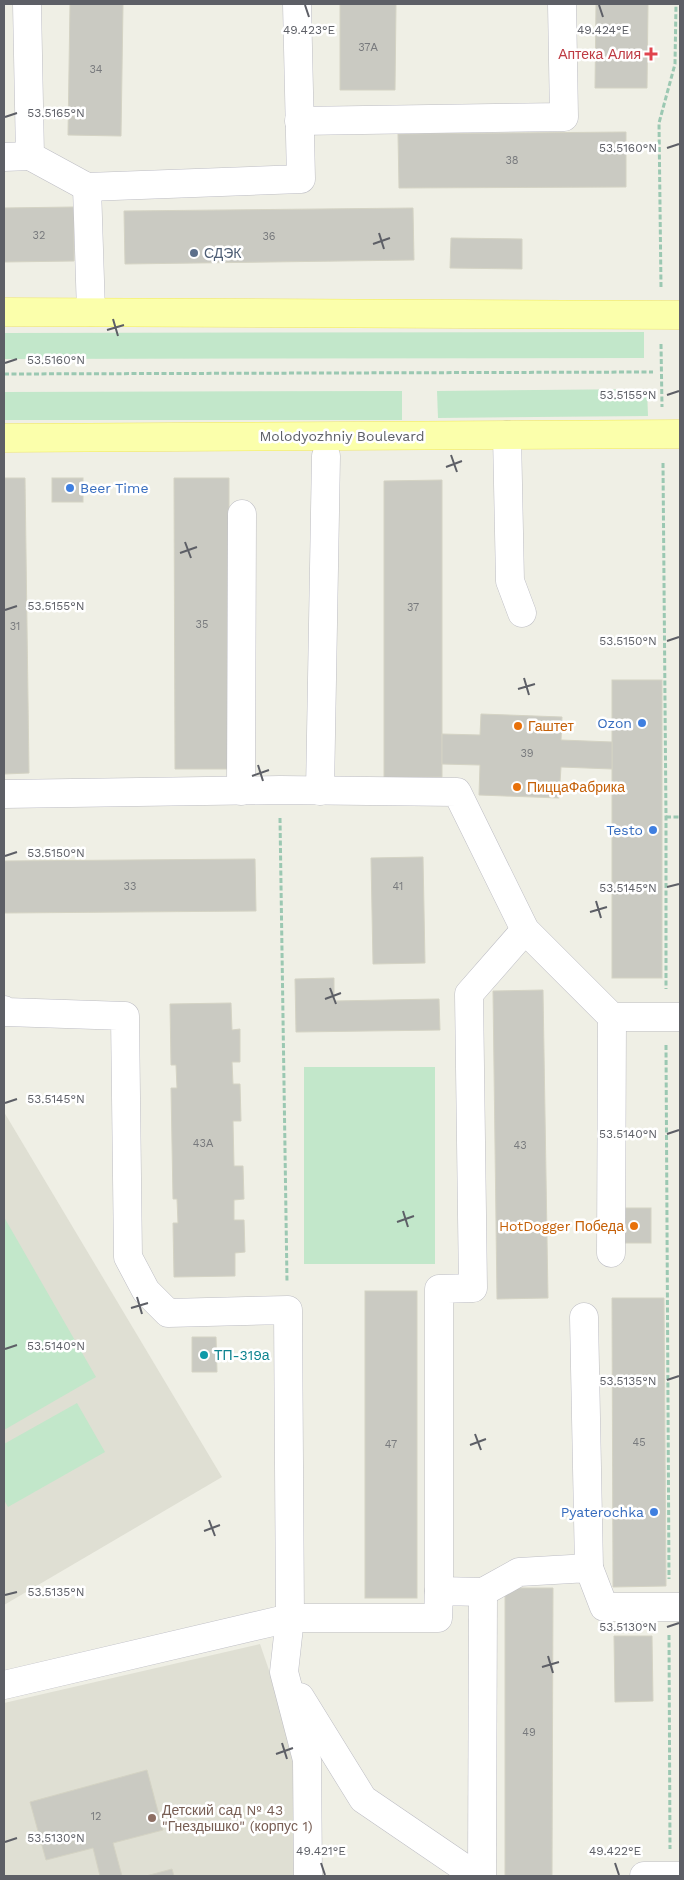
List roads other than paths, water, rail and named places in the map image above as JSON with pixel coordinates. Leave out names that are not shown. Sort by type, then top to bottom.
[{"type":"main road","points":[[4,312],[680,315]]},
{"type":"main road","name":"Molodyozhniy Boulevard","points":[[4,438],[680,434]]},
{"type":"lane","points":[[27,4],[17,157],[87,187],[301,179],[297,4]]},
{"type":"lane","points":[[299,121],[564,117],[562,4]]},
{"type":"lane","points":[[87,187],[91,312]]},
{"type":"lane","points":[[507,435],[510,582],[522,613]]},
{"type":"lane","points":[[320,791],[326,456]]},
{"type":"lane","points":[[241,791],[242,514]]},
{"type":"lane","points":[[4,794],[280,790],[457,792],[525,930],[612,1017],[673,1017]]},
{"type":"lane","points":[[4,1685],[290,1618],[438,1618],[439,1289],[473,1288],[469,994],[525,930]]},
{"type":"lane","points":[[4,1010],[6,1012],[125,1016],[128,1257],[146,1291],[168,1313],[288,1310],[290,1618],[284,1672],[308,1760],[308,1876]]},
{"type":"lane","points":[[611,1253],[612,1017]]},
{"type":"lane","points":[[584,1316],[589,1568],[604,1607],[675,1608]]},
{"type":"lane","points":[[439,1590],[483,1592],[519,1572],[589,1568]]},
{"type":"lane","points":[[482,1876],[483,1592]]},
{"type":"lane","points":[[284,1672],[363,1799],[476,1876]]},
{"type":"lane","points":[[644,1876],[680,1876]]},
{"type":"place","name":"Аптека Алия","points":[[651,54]]},
{"type":"place","name":"СДЭК","points":[[194,253]]},
{"type":"place","name":"Beer Time","points":[[70,488]]},
{"type":"place","name":"Ozon","points":[[642,723]]},
{"type":"place","name":"Гаштет","points":[[518,726]]},
{"type":"place","name":"ПиццаФабрика","points":[[517,787]]},
{"type":"place","name":"Testo","points":[[653,830]]},
{"type":"place","name":"HotDogger Победа","points":[[634,1226]]},
{"type":"place","name":"ТП-319а","points":[[204,1355]]},
{"type":"place","name":"Pyaterochka","points":[[654,1512]]},
{"type":"place","name":"Детский сад № 43 \"Гнездышко\" (корпус 1)","points":[[152,1818]]}]
